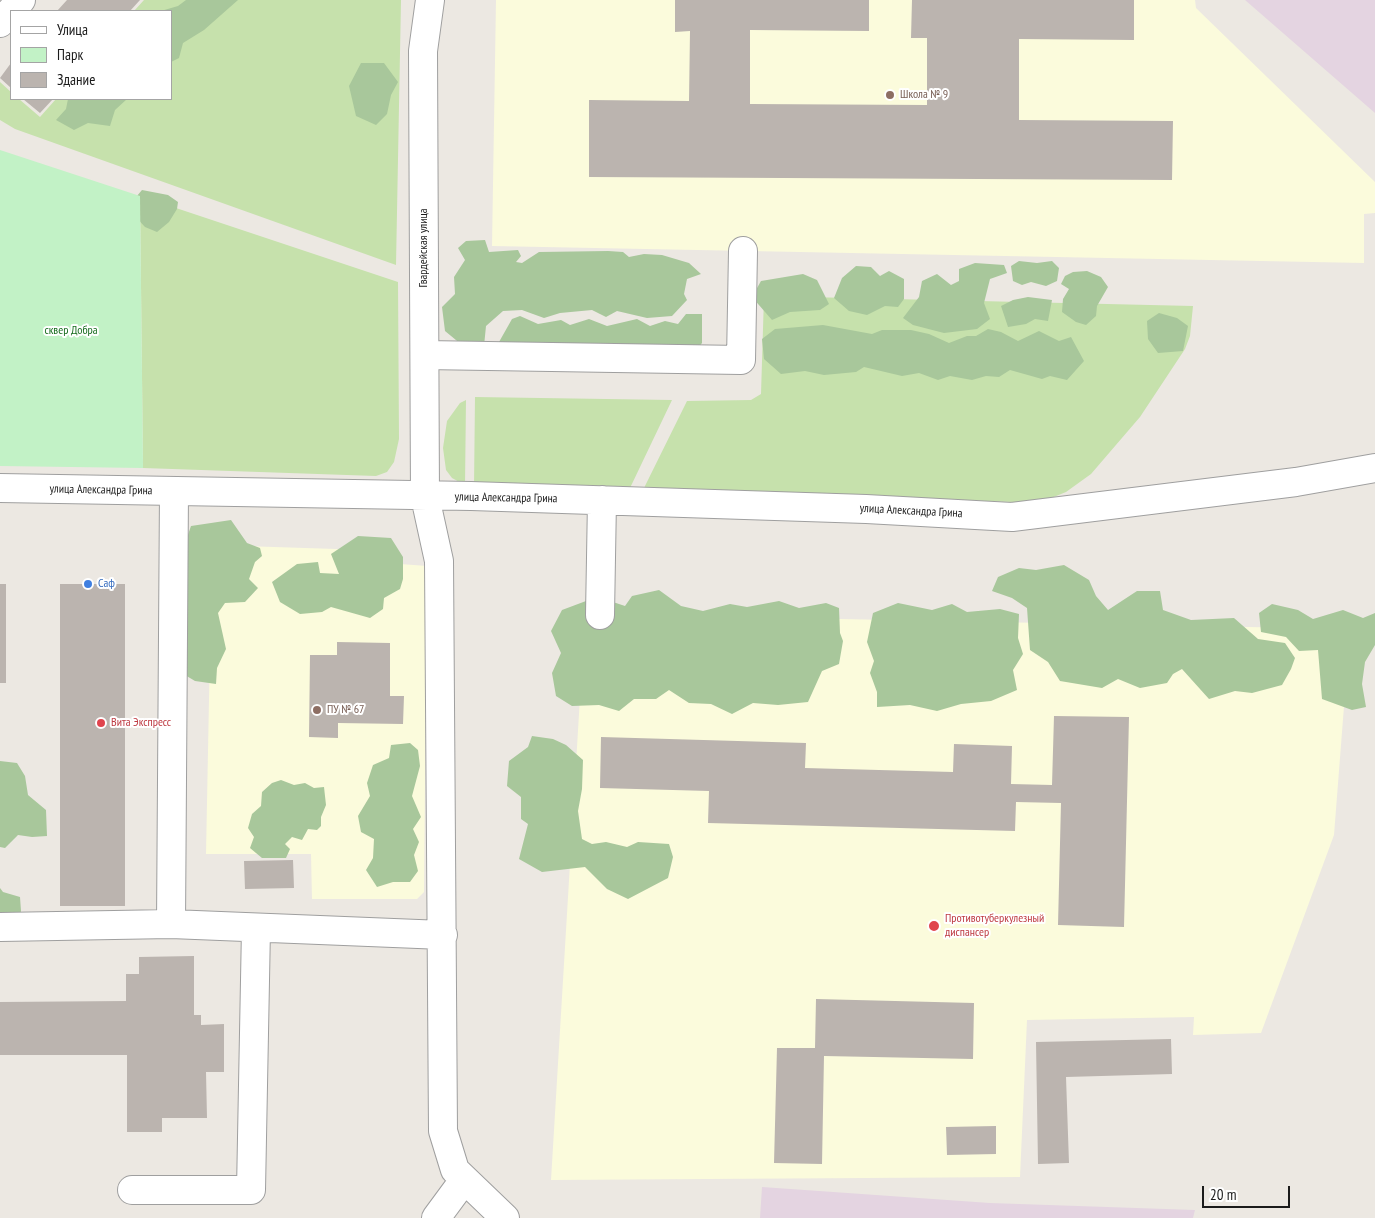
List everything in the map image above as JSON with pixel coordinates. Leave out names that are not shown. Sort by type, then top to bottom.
[{"type":"street","points":[[11,10],[20,0]]},
{"type":"street","name":"Гвардейская улица","points":[[430,0],[424,51],[425,497],[439,561],[443,1132],[455,1170],[505,1218]]},
{"type":"street","points":[[0,23],[10,12]]},
{"type":"street","points":[[425,355],[741,360],[743,251]]},
{"type":"street","name":"улица Александра Грина","points":[[0,488],[425,497],[471,496],[866,509],[1012,517],[1296,482],[1375,468]]},
{"type":"street","points":[[171,924],[174,491]]},
{"type":"street","points":[[600,614],[602,500]]},
{"type":"street","points":[[0,928],[171,924],[443,935]]},
{"type":"street","points":[[132,1190],[251,1190],[256,928]]},
{"type":"street","points":[[436,1218],[464,1180]]},
{"type":"shaded area","name":"Школа № 9","points":[[496,0],[1195,0],[1196,8],[1375,182],[1375,213],[1364,214],[1364,263],[492,246]]},
{"type":"shaded area","points":[[1245,0],[1375,0],[1375,113]]},
{"type":"shaded area","name":"ПУ № 67","points":[[212,545],[398,551],[400,564],[427,566],[424,892],[417,899],[312,899],[311,854],[206,854]]},
{"type":"shaded area","name":"Противотуберкулезный диспансер","points":[[585,614],[1350,629],[1334,835],[1261,1033],[1193,1035],[1194,1017],[1027,1020],[1020,1177],[551,1180]]},
{"type":"shaded area","points":[[762,1187],[990,1203],[1195,1210],[1193,1218],[760,1218]]},
{"type":"green space","points":[[144,0],[401,0],[396,265],[15,129],[0,120],[0,82],[10,91],[10,100],[20,100],[40,117],[55,100],[172,100],[172,10],[135,10]]},
{"type":"green space","points":[[186,0],[238,0],[204,30],[183,43],[179,58],[172,62],[172,10],[164,10],[178,6]]},
{"type":"green space","points":[[361,63],[384,63],[398,82],[391,95],[387,114],[376,125],[356,116],[349,86]]},
{"type":"green space","points":[[68,100],[126,100],[115,110],[110,126],[88,123],[74,130],[56,120],[66,109]]},
{"type":"green space","name":"сквер Добра","points":[[0,150],[140,196],[143,468],[0,466]]},
{"type":"green space","points":[[142,190],[168,195],[178,202],[177,209],[169,222],[157,232],[145,227],[133,214],[131,203]]},
{"type":"green space","points":[[140,196],[398,282],[399,439],[394,462],[387,472],[376,476],[143,468]]},
{"type":"green space","points":[[485,240],[489,252],[518,250],[521,256],[516,262],[522,263],[539,252],[608,251],[623,252],[629,257],[644,254],[662,255],[689,263],[701,274],[687,279],[684,294],[687,300],[672,316],[647,318],[617,311],[606,317],[592,310],[560,313],[544,318],[522,310],[503,311],[486,326],[484,346],[462,345],[445,331],[442,307],[455,294],[454,277],[465,260],[458,248],[466,241]]},
{"type":"green space","points":[[1019,261],[1037,263],[1052,261],[1059,268],[1057,281],[1046,286],[1031,282],[1022,285],[1013,281],[1011,266]]},
{"type":"green space","points":[[975,263],[1004,265],[1007,273],[990,279],[984,303],[990,319],[977,329],[944,333],[913,325],[903,318],[919,297],[922,281],[937,274],[951,285],[959,281],[959,269]]},
{"type":"green space","points":[[856,266],[871,267],[880,276],[889,271],[904,279],[904,299],[898,307],[885,306],[867,315],[849,311],[834,298],[842,278]]},
{"type":"green space","points":[[1087,271],[1101,277],[1108,287],[1097,306],[1096,316],[1086,325],[1076,322],[1062,312],[1063,299],[1069,289],[1061,284],[1065,276],[1073,272]]},
{"type":"green space","points":[[803,274],[817,280],[829,304],[820,310],[790,312],[772,320],[752,297],[761,281]]},
{"type":"green space","points":[[764,296],[1193,306],[1190,336],[1185,349],[1140,417],[1091,474],[1066,492],[1039,503],[644,488],[687,401],[751,400],[761,394]]},
{"type":"green space","points":[[1028,297],[1052,300],[1048,321],[1035,319],[1026,324],[1008,327],[1001,306],[1013,300]]},
{"type":"green space","points":[[1159,313],[1177,318],[1188,326],[1183,351],[1158,353],[1148,339],[1147,321]]},
{"type":"green space","points":[[686,314],[702,314],[702,343],[693,354],[507,353],[499,342],[512,319],[520,316],[538,324],[561,320],[570,325],[589,319],[607,326],[637,319],[650,326],[665,321],[678,324]]},
{"type":"green space","points":[[823,325],[872,334],[882,330],[911,330],[929,334],[949,343],[967,336],[976,336],[988,329],[1001,332],[1018,341],[1039,331],[1059,341],[1071,337],[1084,361],[1067,380],[1050,376],[1042,379],[1010,370],[999,377],[986,376],[972,380],[950,376],[938,380],[919,373],[902,376],[864,367],[856,372],[824,375],[805,371],[781,374],[764,359],[762,339],[775,329]]},
{"type":"green space","points":[[475,397],[672,400],[630,488],[474,487]]},
{"type":"green space","points":[[466,400],[465,485],[452,478],[446,470],[443,448],[447,421],[460,403]]},
{"type":"green space","points":[[231,520],[247,543],[260,548],[262,556],[255,562],[249,579],[258,588],[245,602],[225,603],[218,613],[226,649],[217,668],[216,684],[195,681],[180,672],[182,552],[191,526]]},
{"type":"green space","points":[[358,536],[391,538],[403,557],[403,579],[400,589],[384,598],[383,609],[370,618],[331,607],[322,612],[300,614],[280,602],[272,582],[297,564],[318,562],[320,573],[339,574],[331,554]]},
{"type":"green space","points":[[1064,565],[1089,580],[1096,596],[1108,610],[1137,591],[1160,591],[1163,610],[1191,620],[1234,618],[1258,639],[1285,643],[1295,658],[1291,669],[1282,685],[1252,693],[1235,691],[1209,699],[1182,669],[1173,674],[1167,683],[1140,688],[1118,679],[1102,688],[1060,681],[1048,662],[1030,650],[1027,608],[1012,598],[992,591],[998,577],[1019,568],[1036,570]]},
{"type":"green space","points":[[659,590],[681,606],[703,611],[730,604],[747,607],[779,601],[799,608],[826,603],[839,608],[840,633],[843,641],[839,664],[822,671],[808,702],[778,705],[753,703],[732,714],[711,704],[689,703],[669,690],[656,699],[634,699],[619,711],[599,705],[572,706],[556,696],[552,673],[561,653],[551,631],[562,610],[586,601],[607,600],[625,606],[632,596]]},
{"type":"green space","points":[[898,603],[932,610],[952,604],[967,612],[1000,609],[1019,614],[1018,638],[1023,654],[1013,670],[1017,690],[991,701],[961,704],[937,711],[910,705],[877,707],[877,692],[870,673],[874,661],[867,642],[873,613]]},
{"type":"green space","points":[[1272,604],[1298,610],[1313,619],[1343,610],[1363,618],[1375,613],[1375,645],[1365,662],[1362,684],[1366,707],[1352,710],[1322,699],[1318,650],[1299,651],[1286,637],[1261,632],[1259,613]]},
{"type":"green space","points":[[532,736],[553,739],[566,745],[583,760],[582,789],[578,811],[582,839],[592,844],[606,842],[627,847],[638,842],[669,844],[673,857],[668,878],[628,899],[607,889],[585,867],[542,872],[519,859],[528,824],[521,819],[521,797],[507,786],[509,761],[528,747]]},
{"type":"green space","points":[[410,743],[418,750],[420,766],[412,796],[421,817],[413,829],[419,842],[414,855],[418,871],[410,882],[393,882],[377,887],[366,870],[373,858],[374,839],[361,832],[358,816],[370,796],[367,783],[373,765],[389,758],[391,745]]},
{"type":"green space","points":[[0,761],[17,763],[25,776],[28,795],[46,810],[47,836],[32,837],[18,835],[5,848],[0,847]]},
{"type":"green space","points":[[281,780],[294,785],[305,783],[314,788],[324,787],[326,805],[321,817],[321,826],[317,830],[308,829],[302,840],[292,837],[285,844],[290,849],[286,858],[262,858],[250,848],[254,837],[248,828],[252,814],[261,806],[262,792],[272,783]]},
{"type":"green space","points":[[0,888],[3,892],[20,897],[21,911],[17,935],[0,938]]},
{"type":"building","points":[[67,0],[140,0],[131,10],[58,10]]},
{"type":"building","points":[[675,0],[869,0],[869,31],[750,30],[750,104],[927,105],[927,38],[911,38],[912,0],[1134,0],[1134,40],[1019,39],[1019,120],[1173,121],[1172,180],[589,177],[589,100],[689,101],[690,31],[675,32]]},
{"type":"building","points":[[10,64],[10,87],[0,78]]},
{"type":"building","points":[[24,100],[52,100],[40,113]]},
{"type":"building","points":[[0,584],[6,584],[6,683],[0,683]]},
{"type":"building","points":[[60,584],[125,584],[125,906],[60,906]]},
{"type":"building","points":[[337,642],[390,643],[390,696],[404,696],[403,724],[338,723],[338,738],[309,737],[310,655],[337,655]]},
{"type":"building","points":[[1054,716],[1129,717],[1124,927],[1058,925],[1061,803],[1016,802],[1015,831],[708,823],[709,791],[600,788],[601,737],[806,743],[805,768],[953,772],[954,744],[1012,746],[1011,784],[1052,785]]},
{"type":"building","points":[[293,860],[294,888],[245,889],[244,861]]},
{"type":"building","points":[[194,956],[194,1015],[201,1015],[201,1025],[224,1024],[224,1072],[206,1072],[207,1118],[162,1118],[162,1132],[127,1132],[127,1055],[0,1055],[0,1002],[126,1001],[126,974],[139,974],[139,957]]},
{"type":"building","points":[[816,999],[974,1003],[973,1059],[824,1056],[822,1164],[774,1163],[777,1048],[815,1048]]},
{"type":"building","points":[[1171,1039],[1172,1074],[1066,1077],[1069,1163],[1038,1164],[1036,1042]]},
{"type":"building","points":[[996,1126],[996,1154],[947,1155],[946,1127]]},
{"type":"place","name":"Школа № 9","points":[[890,95]]},
{"type":"place","name":"Саф","points":[[88,584]]},
{"type":"place","name":"ПУ № 67","points":[[317,710]]},
{"type":"place","name":"Вита Экспресс","points":[[101,723]]},
{"type":"place","name":"Противотуберкулезный диспансер","points":[[934,926]]}]
